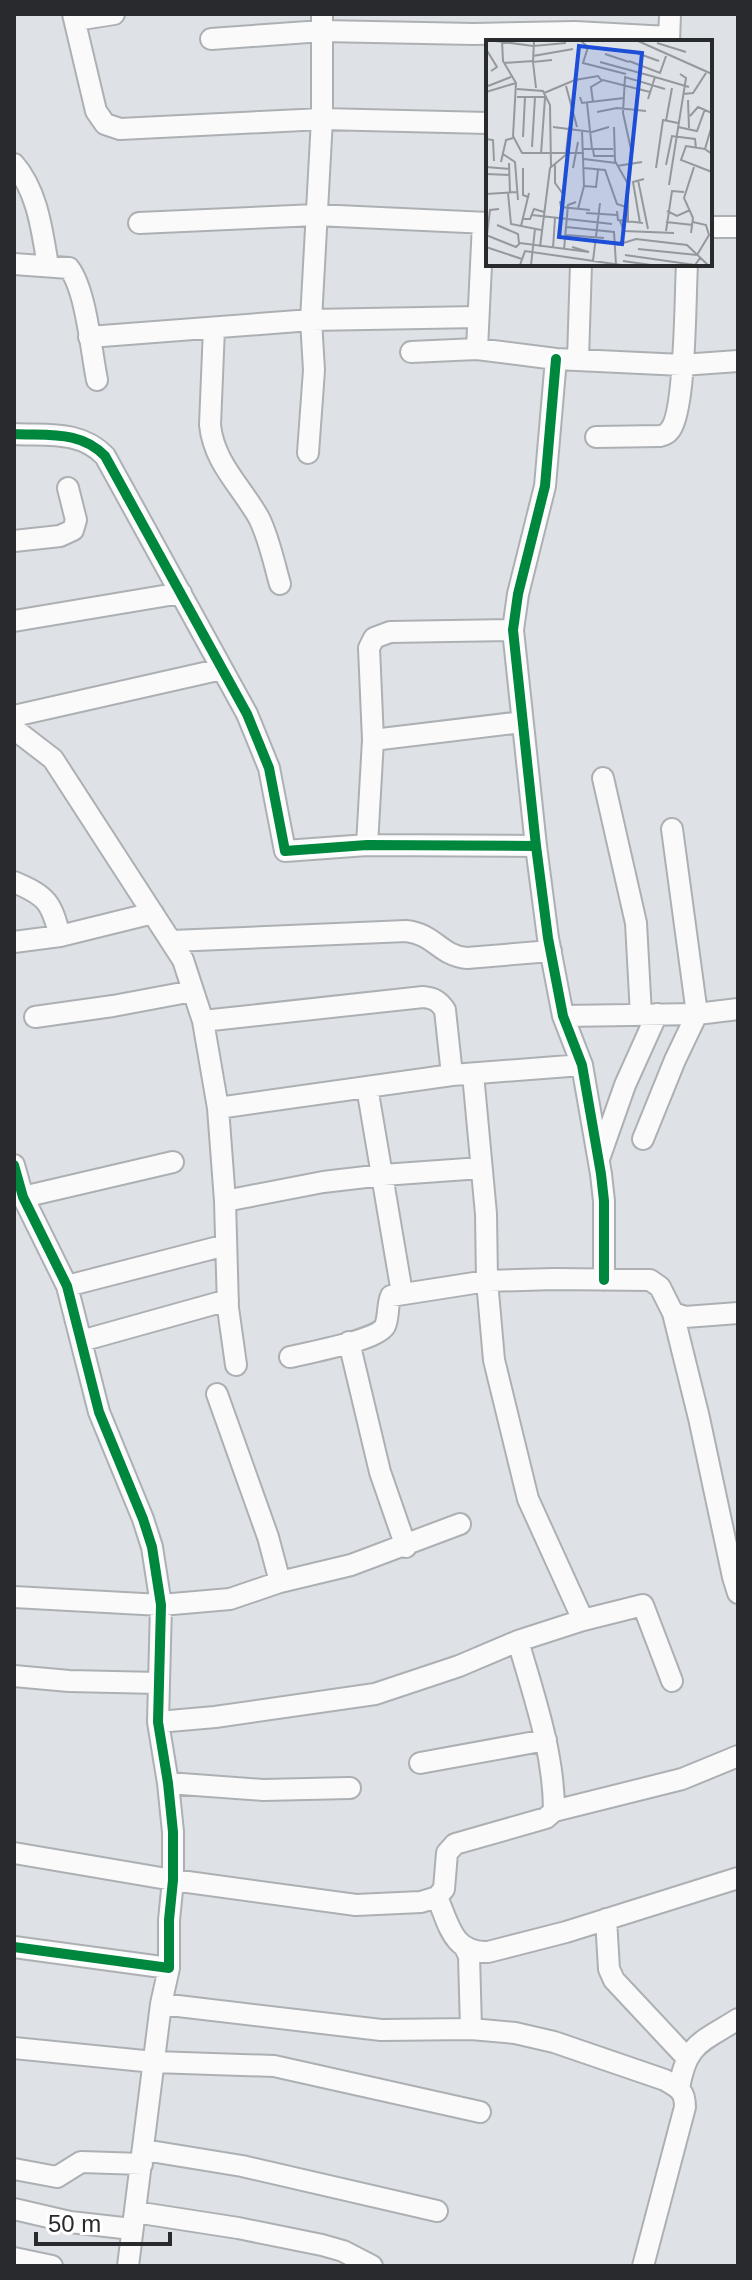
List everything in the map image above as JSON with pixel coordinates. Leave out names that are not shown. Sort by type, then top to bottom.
[{"type":"street","points":[[114,14],[74,17],[96,111],[105,124],[120,129],[322,119],[486,123]]},
{"type":"street","points":[[211,39],[322,22],[474,34],[575,32],[669,40],[670,14]]},
{"type":"street","points":[[308,453],[314,370],[311,320],[322,119],[322,22]]},
{"type":"street","points":[[14,164],[24,176],[38,211],[48,266]]},
{"type":"street","points":[[139,223],[316,215],[486,223],[477,349]]},
{"type":"street","points":[[712,227],[738,227]]},
{"type":"street","points":[[14,264],[69,268],[76,277],[97,380]]},
{"type":"street","points":[[578,359],[581,266]]},
{"type":"street","points":[[596,437],[660,436],[672,428],[681,393],[687,266]]},
{"type":"street","points":[[89,337],[311,320],[478,317]]},
{"type":"street","points":[[214,328],[211,437],[223,466],[261,523],[280,584]]},
{"type":"street","points":[[411,352],[477,349],[556,359],[682,365],[738,361]]},
{"type":"street","points":[[556,359],[545,486],[518,594],[513,630],[536,846],[551,951],[563,1016],[582,1065],[599,1160],[604,1201],[604,1280]]},
{"type":"street","points":[[14,434],[80,438],[105,456],[247,714],[269,768],[285,851],[367,845],[536,846]]},
{"type":"street","points":[[14,541],[60,536],[73,530],[76,520],[68,488]]},
{"type":"street","points":[[14,621],[181,593]]},
{"type":"street","points":[[367,845],[373,740],[369,648],[374,638],[390,632],[513,630]]},
{"type":"street","points":[[14,716],[222,669]]},
{"type":"street","points":[[373,740],[522,722]]},
{"type":"street","points":[[14,729],[53,759],[183,960],[203,1021],[218,1108],[228,1300],[236,1365]]},
{"type":"street","points":[[599,1160],[649,1014],[636,923],[603,778]]},
{"type":"street","points":[[643,1139],[697,1014],[672,829]]},
{"type":"street","points":[[14,882],[46,901],[53,909],[60,936]]},
{"type":"street","points":[[14,942],[60,936],[153,913]]},
{"type":"street","points":[[172,941],[406,931],[429,937],[456,958],[551,951]]},
{"type":"street","points":[[35,1017],[193,991]]},
{"type":"street","points":[[203,1021],[423,997],[440,1002],[445,1010],[462,1075],[481,1168],[494,1360],[528,1499],[583,1620]]},
{"type":"street","points":[[563,1016],[697,1014],[738,1009]]},
{"type":"street","points":[[218,1108],[462,1075],[582,1065]]},
{"type":"street","points":[[367,1087],[402,1293]]},
{"type":"street","points":[[23,1197],[173,1162]]},
{"type":"street","points":[[14,1165],[23,1197],[67,1286],[99,1412],[152,1547],[161,1605],[158,1722],[173,1832],[169,1968],[161,2004],[128,2266]]},
{"type":"street","points":[[225,1201],[323,1182],[481,1168]]},
{"type":"street","points":[[67,1286],[226,1245]]},
{"type":"street","points":[[290,1357],[378,1333],[385,1326],[391,1296],[402,1293],[487,1281],[650,1280],[660,1287],[673,1313],[736,1581]]},
{"type":"street","points":[[81,1341],[228,1300]]},
{"type":"street","points":[[673,1313],[685,1317],[738,1313]]},
{"type":"street","points":[[349,1342],[380,1472],[406,1547]]},
{"type":"street","points":[[217,1394],[268,1537],[280,1582]]},
{"type":"street","points":[[14,1597],[161,1605],[230,1599],[280,1582],[351,1565],[406,1547],[460,1524]]},
{"type":"street","points":[[158,1722],[375,1694],[459,1666],[518,1641],[643,1605],[672,1681]]},
{"type":"street","points":[[518,1641],[546,1740],[554,1811]]},
{"type":"street","points":[[14,1676],[158,1683]]},
{"type":"street","points":[[420,1763],[546,1740]]},
{"type":"street","points":[[14,1853],[173,1880],[356,1905],[421,1902],[437,1897],[444,1889],[447,1853],[455,1844],[546,1818],[554,1811],[682,1779],[738,1756]]},
{"type":"street","points":[[168,1783],[263,1790],[350,1788]]},
{"type":"street","points":[[437,1897],[456,1941],[475,1953],[606,1919],[738,1878]]},
{"type":"street","points":[[606,1919],[609,1969],[614,1980],[687,2058]]},
{"type":"street","points":[[14,1947],[169,1968]]},
{"type":"street","points":[[465,1948],[469,1956],[471,2029]]},
{"type":"street","points":[[161,2004],[381,2030],[471,2029],[515,2033],[554,2042],[665,2080],[685,2097],[643,2266]]},
{"type":"street","points":[[679,2089],[683,2067],[697,2045],[738,2019]]},
{"type":"street","points":[[14,2048],[154,2062],[274,2066],[480,2112]]},
{"type":"street","points":[[14,2169],[57,2177],[81,2162],[143,2157],[256,2169],[437,2211]]},
{"type":"street","points":[[14,2209],[70,2222],[134,2220],[238,2228],[322,2245],[343,2251],[372,2266]]},
{"type":"street","points":[[14,2258],[52,2266]]},
{"type":"cycle path","points":[[556,359],[545,486],[518,594],[513,630],[548,938],[563,1016],[582,1065],[601,1174],[604,1280]]},
{"type":"cycle path","points":[[14,434],[74,438],[105,456],[247,714],[269,768],[285,851],[367,845],[536,846]]},
{"type":"cycle path","points":[[14,1165],[23,1197],[67,1286],[99,1412],[152,1547],[161,1605],[158,1722],[173,1832],[169,1968],[14,1947]]}]
